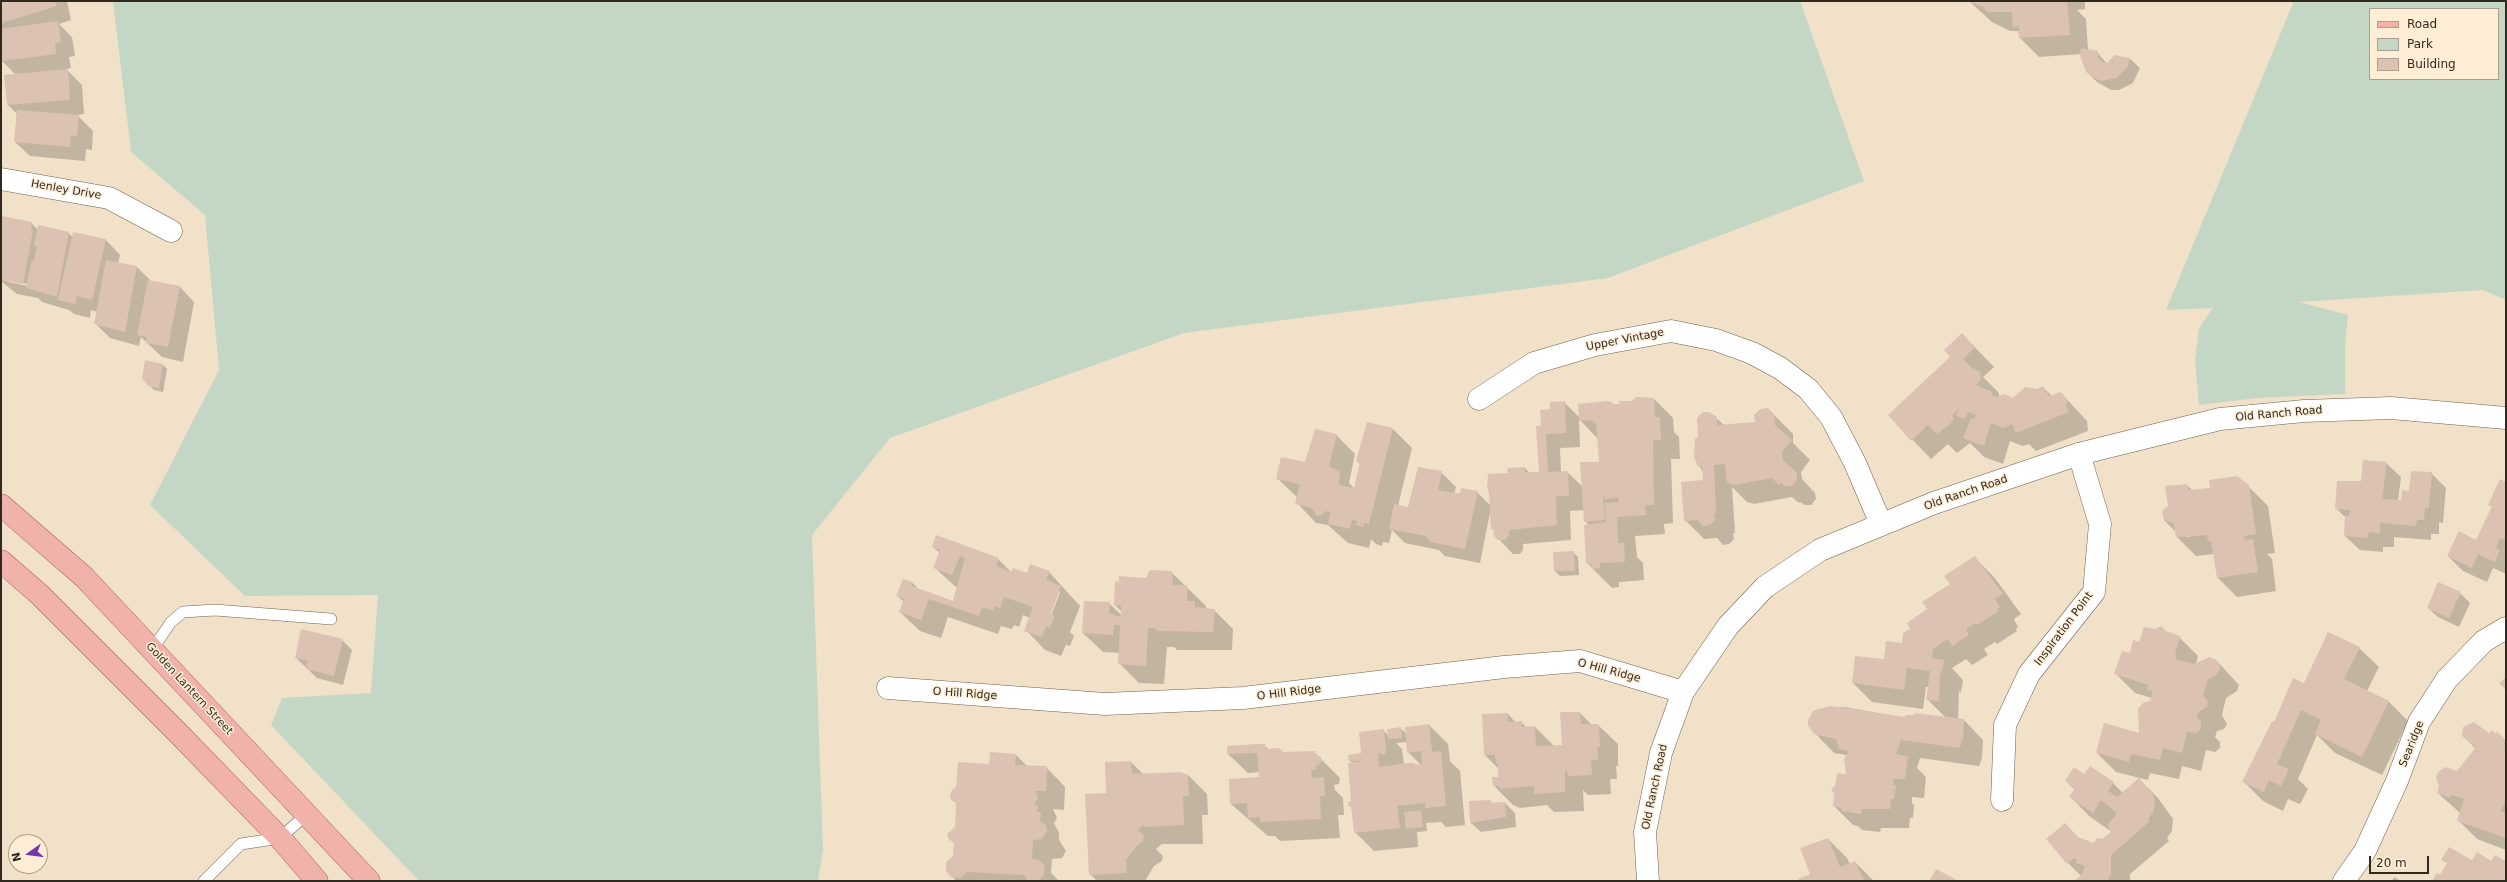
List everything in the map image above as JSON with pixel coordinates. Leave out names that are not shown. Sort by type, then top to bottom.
[{"type":"main road","name":"Golden Lantern Street","points":[[1,505],[84,577],[368,881]]},
{"type":"main road","points":[[1,561],[39,594],[280,838],[317,881]]},
{"type":"street","name":"Henley Drive","points":[[1,179],[109,198],[171,231]]},
{"type":"street","name":"Upper Vintage","points":[[1479,399],[1534,363],[1595,345],[1671,332],[1716,340],[1752,353],[1780,368],[1808,389],[1831,417],[1855,463],[1881,524]]},
{"type":"street","name":"Old Ranch Road","points":[[1648,881],[1645,832],[1661,753],[1683,692],[1728,626],[1765,587],[1820,550],[1881,524],[2079,454],[2220,419],[2304,411],[2392,408],[2506,418]]},
{"type":"street","name":"Inspiration Point","points":[[2002,800],[2005,725],[2029,674],[2094,592],[2100,524],[2079,454]]},
{"type":"street","name":"Searidge","points":[[2344,881],[2365,852],[2397,781],[2419,722],[2447,679],[2484,641],[2506,628]]},
{"type":"street","name":"O Hill Ridge","points":[[888,688],[1105,704],[1235,699],[1504,667],[1580,660],[1683,692]]},
{"type":"lane","points":[[152,650],[171,622],[183,612],[215,610],[331,619]]},
{"type":"lane","points":[[204,881],[241,844],[280,838],[307,814]]},
{"type":"green space","points":[[113,1],[1800,1],[1864,181],[1608,278],[1184,333],[890,438],[812,535],[823,850],[818,881],[419,881],[271,725],[282,698],[371,693],[378,595],[245,596],[150,505],[219,370],[205,215],[131,152]]},
{"type":"green space","points":[[2294,1],[2506,1],[2506,300],[2483,290],[2299,302],[2348,315],[2345,345],[2345,394],[2257,398],[2199,405],[2195,360],[2199,328],[2213,308],[2166,310]]},
{"type":"building","points":[[1,1],[55,1],[57,6],[1,23]]},
{"type":"building","points":[[1973,1],[2067,1],[2070,35],[2019,38],[2019,26],[2013,27],[2012,12],[1987,12],[1983,7],[1972,3]]},
{"type":"building","points":[[58,21],[61,42],[55,43],[56,54],[1,61],[1,29]]},
{"type":"building","points":[[2081,48],[2098,51],[2098,58],[2104,63],[2111,61],[2114,55],[2130,58],[2128,66],[2117,78],[2100,81],[2086,72],[2080,56]]},
{"type":"building","points":[[68,69],[70,100],[7,105],[4,75]]},
{"type":"building","points":[[17,110],[79,115],[77,136],[71,135],[70,147],[14,142]]},
{"type":"building","points":[[2,216],[32,222],[31,229],[33,230],[23,284],[1,280]]},
{"type":"building","points":[[38,225],[69,232],[57,297],[26,288],[32,260],[34,260],[37,246],[34,246]]},
{"type":"building","points":[[73,232],[106,239],[92,300],[77,296],[75,304],[58,300]]},
{"type":"building","points":[[106,260],[137,266],[125,332],[94,324]]},
{"type":"building","points":[[148,280],[180,286],[168,347],[146,343],[147,337],[137,335]]},
{"type":"building","points":[[1962,333],[1975,347],[1963,359],[1972,368],[1980,372],[1981,379],[1976,385],[1992,392],[1991,395],[1996,397],[2005,394],[2013,398],[2025,387],[2037,389],[2043,386],[2049,396],[2061,392],[2068,400],[2066,406],[2069,412],[2016,433],[2012,424],[2003,428],[1991,423],[1984,446],[1963,438],[1971,418],[1974,419],[1976,415],[1968,412],[1965,419],[1956,416],[1959,408],[1952,416],[1954,418],[1951,423],[1937,434],[1928,425],[1911,441],[1888,415],[1950,357],[1944,350]]},
{"type":"building","points":[[145,360],[163,364],[159,388],[148,386],[142,378]]},
{"type":"building","points":[[1636,397],[1654,398],[1655,417],[1660,417],[1661,440],[1653,440],[1654,505],[1645,505],[1646,515],[1617,517],[1618,543],[1624,543],[1625,562],[1600,563],[1600,568],[1592,569],[1591,564],[1586,564],[1584,525],[1606,522],[1605,503],[1619,502],[1618,498],[1605,499],[1603,494],[1605,520],[1584,522],[1580,462],[1599,462],[1596,423],[1593,423],[1593,420],[1579,421],[1578,404],[1607,401],[1612,402],[1612,404],[1619,404],[1619,401],[1632,401]]},
{"type":"building","points":[[1565,401],[1566,433],[1546,434],[1548,472],[1568,471],[1569,496],[1556,496],[1557,525],[1509,530],[1509,535],[1505,540],[1498,540],[1494,536],[1493,529],[1491,530],[1489,488],[1487,488],[1488,474],[1508,473],[1507,468],[1525,467],[1525,472],[1539,472],[1536,426],[1541,426],[1540,410],[1550,409],[1550,402]]},
{"type":"building","points":[[1768,408],[1774,414],[1775,425],[1792,440],[1782,452],[1783,460],[1797,473],[1797,480],[1792,486],[1785,486],[1781,483],[1779,485],[1772,478],[1734,485],[1727,483],[1725,464],[1714,465],[1715,520],[1710,525],[1703,526],[1697,520],[1684,521],[1681,482],[1703,480],[1702,466],[1697,466],[1696,459],[1694,459],[1695,438],[1698,438],[1697,418],[1703,412],[1709,412],[1717,417],[1717,425],[1755,422],[1754,415],[1760,409]]},
{"type":"building","points":[[1367,422],[1393,428],[1369,524],[1364,523],[1363,527],[1356,525],[1357,521],[1352,520],[1350,529],[1328,524],[1330,512],[1325,511],[1322,515],[1317,516],[1312,508],[1295,504],[1300,484],[1276,479],[1281,457],[1305,462],[1315,429],[1337,434],[1329,466],[1340,472],[1339,485],[1354,488],[1360,462],[1356,461]]},
{"type":"building","points":[[2363,460],[2387,462],[2382,499],[2401,500],[2402,490],[2409,491],[2411,471],[2432,472],[2429,508],[2425,508],[2424,520],[2417,520],[2416,526],[2380,523],[2380,533],[2369,532],[2368,538],[2344,536],[2345,516],[2349,516],[2350,510],[2335,509],[2337,481],[2361,481]]},
{"type":"building","points":[[1418,467],[1442,471],[1438,490],[1460,494],[1461,488],[1478,491],[1465,549],[1430,542],[1426,536],[1389,529],[1394,504],[1408,507]]},
{"type":"building","points":[[2237,476],[2249,485],[2256,534],[2244,536],[2245,540],[2253,539],[2258,572],[2217,578],[2211,541],[2208,541],[2207,535],[2176,537],[2174,523],[2164,520],[2162,511],[2168,506],[2165,486],[2187,484],[2188,490],[2210,488],[2209,480]]},
{"type":"building","points":[[2500,479],[2506,482],[2506,541],[2500,538],[2496,548],[2500,550],[2495,562],[2478,554],[2472,568],[2447,556],[2459,531],[2476,540],[2492,506],[2488,505]]},
{"type":"building","points":[[936,535],[999,558],[996,566],[1011,572],[1013,568],[1027,573],[1030,564],[1050,571],[1046,580],[1061,586],[1051,614],[1055,616],[1050,628],[1046,626],[1042,637],[1024,631],[1033,607],[1004,597],[1000,608],[995,606],[993,611],[982,607],[979,616],[929,599],[921,620],[899,612],[904,599],[896,596],[903,579],[913,582],[912,586],[953,601],[965,558],[960,556],[952,575],[933,568],[940,550],[932,547]]},
{"type":"building","points":[[1574,551],[1575,571],[1554,571],[1553,552]]},
{"type":"building","points":[[1975,556],[2003,594],[1995,599],[2000,607],[1997,609],[1999,611],[1977,625],[1975,623],[1966,629],[1969,635],[1952,646],[1948,639],[1933,649],[1932,658],[1944,660],[1942,673],[1940,673],[1939,701],[1926,700],[1930,671],[1907,668],[1904,690],[1852,683],[1855,656],[1884,659],[1886,641],[1902,643],[1903,633],[1910,629],[1907,623],[1927,609],[1922,602],[1950,584],[1944,576]]},
{"type":"building","points":[[1150,570],[1172,571],[1173,585],[1187,585],[1187,601],[1195,601],[1195,607],[1215,609],[1213,632],[1157,631],[1156,628],[1148,628],[1146,666],[1118,664],[1120,625],[1114,625],[1113,635],[1082,633],[1084,601],[1110,602],[1109,613],[1121,617],[1121,606],[1114,605],[1115,581],[1119,582],[1119,576],[1146,578]]},
{"type":"building","points":[[2438,582],[2461,592],[2449,618],[2427,608]]},
{"type":"building","points":[[2161,626],[2166,631],[2180,636],[2175,653],[2177,660],[2194,664],[2210,657],[2219,662],[2220,669],[2216,675],[2208,679],[2203,695],[2208,701],[2207,707],[2198,712],[2197,717],[2201,722],[2201,728],[2196,733],[2187,732],[2182,753],[2163,748],[2160,760],[2131,754],[2129,762],[2096,753],[2104,723],[2139,733],[2138,709],[2143,703],[2150,701],[2153,691],[2147,690],[2148,685],[2114,674],[2122,651],[2130,653],[2133,640],[2139,642],[2144,627],[2155,629]]},
{"type":"building","points":[[301,629],[343,639],[334,676],[306,669],[308,661],[295,658]]},
{"type":"building","points":[[2328,632],[2360,647],[2344,679],[2389,701],[2362,757],[2315,734],[2321,720],[2301,710],[2277,764],[2289,769],[2281,786],[2269,780],[2264,792],[2242,782],[2272,721],[2274,722],[2293,678],[2304,683]]},
{"type":"building","points":[[2506,677],[2506,690],[2499,683]]},
{"type":"building","points":[[1830,706],[1905,717],[1905,715],[1914,715],[1914,713],[1964,719],[1963,739],[1960,748],[1901,740],[1896,754],[1908,757],[1905,779],[1893,779],[1893,785],[1896,785],[1894,799],[1891,799],[1890,809],[1862,809],[1861,814],[1842,811],[1842,808],[1833,806],[1834,794],[1831,789],[1835,786],[1837,773],[1846,774],[1844,759],[1849,751],[1839,749],[1836,739],[1814,734],[1808,725],[1808,720],[1813,711]]},
{"type":"building","points":[[1560,712],[1580,712],[1581,724],[1599,724],[1600,747],[1597,747],[1598,760],[1591,760],[1592,775],[1568,776],[1567,771],[1565,771],[1565,792],[1534,794],[1534,786],[1500,789],[1499,786],[1493,786],[1492,777],[1498,777],[1498,763],[1496,764],[1495,755],[1484,755],[1482,714],[1508,713],[1508,722],[1522,721],[1522,727],[1535,726],[1536,746],[1562,745]]},
{"type":"building","points":[[2474,722],[2489,733],[2492,730],[2496,734],[2497,731],[2506,741],[2504,744],[2506,746],[2506,802],[2500,811],[2506,813],[2506,838],[2457,821],[2464,799],[2452,795],[2450,798],[2437,793],[2439,786],[2436,778],[2438,772],[2445,767],[2457,771],[2476,747],[2462,736],[2463,727]]},
{"type":"building","points":[[1429,724],[1432,752],[1441,751],[1446,806],[1425,808],[1425,803],[1397,806],[1400,828],[1354,833],[1351,806],[1349,807],[1348,802],[1351,801],[1348,763],[1364,761],[1349,761],[1348,755],[1361,753],[1359,732],[1384,729],[1386,752],[1384,755],[1378,753],[1379,767],[1407,763],[1415,763],[1415,765],[1422,764],[1421,751],[1407,753],[1405,727]]},
{"type":"building","points":[[1401,727],[1402,738],[1388,739],[1387,729]]},
{"type":"building","points":[[1265,744],[1265,749],[1279,748],[1283,752],[1315,751],[1315,755],[1320,756],[1322,760],[1320,764],[1316,766],[1316,770],[1311,770],[1312,778],[1324,777],[1325,796],[1320,796],[1321,819],[1260,822],[1260,817],[1248,818],[1247,803],[1230,804],[1229,779],[1259,777],[1257,753],[1227,754],[1227,746]]},
{"type":"building","points":[[990,752],[1016,754],[1015,765],[1047,766],[1046,791],[1035,791],[1038,798],[1034,805],[1038,806],[1037,812],[1041,812],[1040,821],[1046,825],[1047,831],[1042,839],[1033,840],[1032,859],[1039,860],[1045,866],[1044,875],[1038,881],[1028,881],[1024,875],[967,872],[961,878],[951,877],[946,871],[946,862],[953,856],[954,842],[949,840],[947,834],[955,827],[956,803],[951,800],[950,795],[952,790],[956,787],[958,762],[989,764]]},
{"type":"building","points":[[1131,761],[1132,774],[1182,772],[1183,774],[1188,774],[1189,796],[1183,796],[1184,825],[1145,827],[1143,825],[1138,830],[1144,836],[1143,841],[1135,847],[1126,859],[1127,873],[1089,875],[1085,794],[1106,793],[1105,762]]},
{"type":"building","points":[[2090,766],[2114,782],[2108,791],[2117,797],[2139,778],[2153,795],[2155,803],[2153,812],[2148,819],[2150,821],[2111,855],[2111,875],[2107,881],[2073,881],[2081,876],[2085,866],[2076,863],[2077,859],[2074,858],[2067,864],[2046,839],[2065,823],[2078,837],[2094,843],[2097,838],[2102,839],[2111,832],[2107,825],[2117,814],[2101,800],[2093,813],[2069,797],[2075,788],[2065,781],[2074,767],[2084,774]]},
{"type":"building","points":[[1491,800],[1491,803],[1505,802],[1506,817],[1470,823],[1469,801]]},
{"type":"building","points":[[1421,810],[1423,827],[1406,829],[1404,812]]},
{"type":"building","points":[[1828,838],[1840,867],[1855,861],[1864,880],[1799,881],[1798,879],[1810,874],[1800,848]]},
{"type":"building","points":[[2449,847],[2472,860],[2477,852],[2491,861],[2495,855],[2506,861],[2506,881],[2432,881],[2437,873],[2440,875],[2447,863],[2441,860]]},
{"type":"building","points":[[1936,869],[1955,879],[1954,881],[1929,881]]}]
